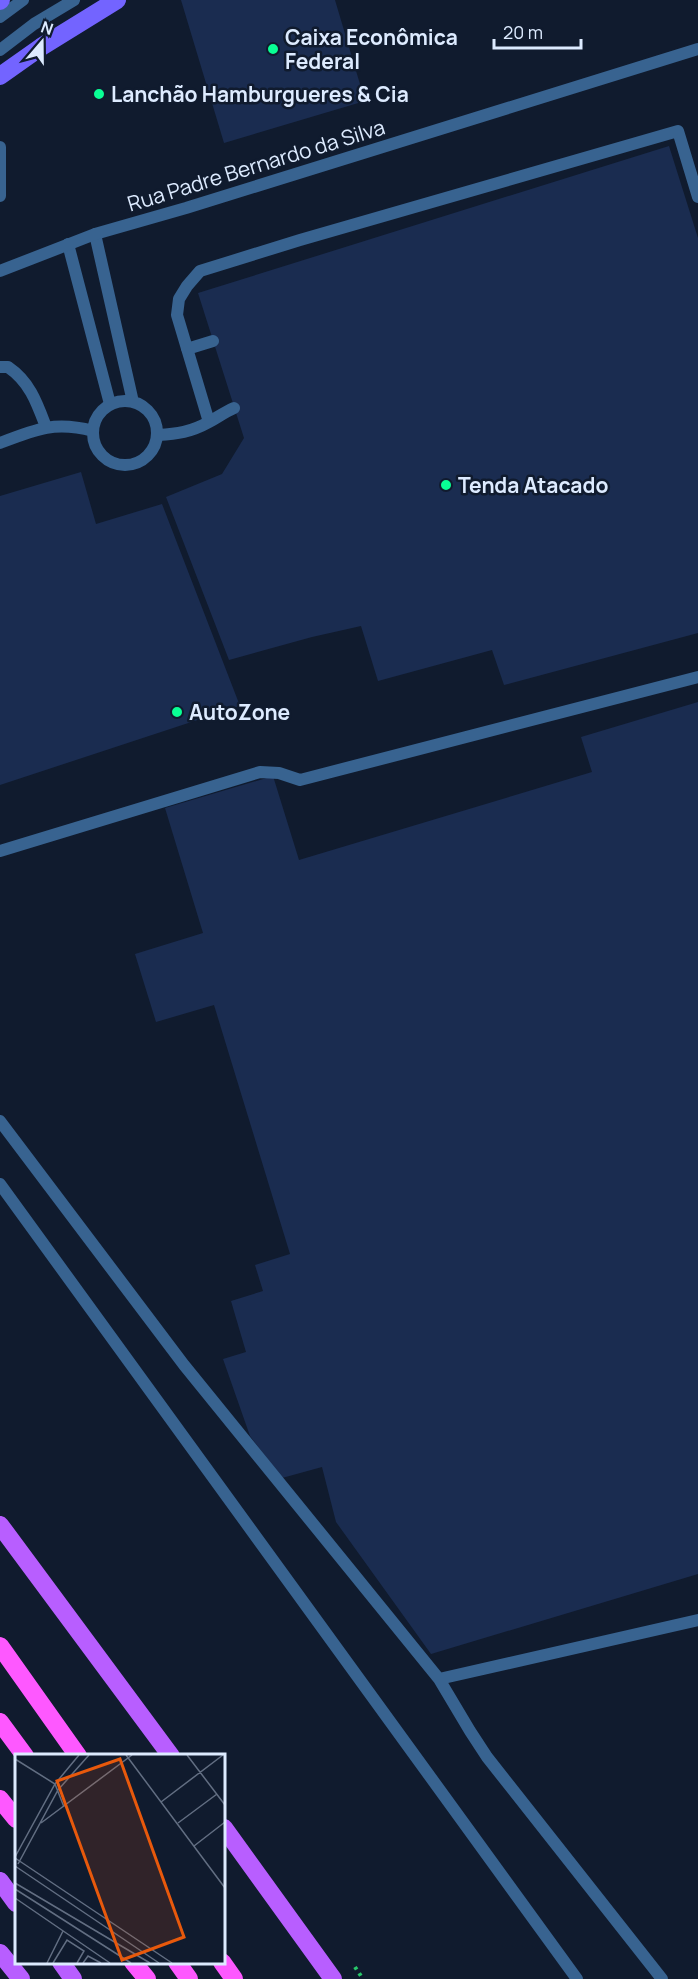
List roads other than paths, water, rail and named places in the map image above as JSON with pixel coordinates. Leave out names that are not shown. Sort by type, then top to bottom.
[{"type":"highway","points":[[0,1525],[170,1754]]},
{"type":"highway","points":[[0,1646],[77,1754]]},
{"type":"highway","points":[[0,1722],[24,1754]]},
{"type":"highway","points":[[0,1799],[15,1818]]},
{"type":"highway","points":[[225,1829],[333,1979]]},
{"type":"highway","points":[[0,1881],[15,1902]]},
{"type":"highway","points":[[0,1953],[21,1979]]},
{"type":"highway","points":[[62,1964],[73,1979]]},
{"type":"highway","points":[[135,1964],[147,1979]]},
{"type":"highway","points":[[178,1964],[189,1979]]},
{"type":"highway","points":[[223,1964],[234,1979]]},
{"type":"main road","points":[[0,76],[41,47],[117,0]]},
{"type":"street","points":[[0,17],[23,0]]},
{"type":"street","points":[[0,50],[34,24],[74,0]]},
{"type":"street","name":"Rua Padre Bernardo da Silva","points":[[0,271],[95,234],[186,208],[698,49]]},
{"type":"street","points":[[209,422],[177,315],[179,300],[187,286],[200,272],[300,240],[678,131],[694,198]]},
{"type":"street","points":[[0,147],[0,196]]},
{"type":"street","points":[[95,234],[133,402]]},
{"type":"street","points":[[68,244],[110,404]]},
{"type":"street","points":[[187,349],[213,341]]},
{"type":"street","points":[[0,367],[8,367],[22,376],[46,427]]},
{"type":"street","points":[[122,401],[133,402],[143,406],[151,414],[158,435],[149,456],[140,462],[118,465],[107,460],[99,452],[94,442],[95,420],[110,404],[122,401]]},
{"type":"street","points":[[158,435],[183,434],[234,408]]},
{"type":"street","points":[[0,443],[46,427],[75,426],[93,431]]},
{"type":"street","points":[[0,851],[260,772],[279,772],[300,780],[698,677]]},
{"type":"street","points":[[0,1121],[184,1365],[439,1679],[487,1757],[662,1979]]},
{"type":"street","points":[[0,1184],[577,1979]]},
{"type":"street","points":[[439,1679],[698,1620]]},
{"type":"place","name":"Caixa Econômica Federal","points":[[273,49]]},
{"type":"place","name":"Lanchão Hamburgueres & Cia","points":[[99,94]]},
{"type":"place","name":"Tenda Atacado","points":[[446,485]]},
{"type":"place","name":"AutoZone","points":[[177,712]]}]
